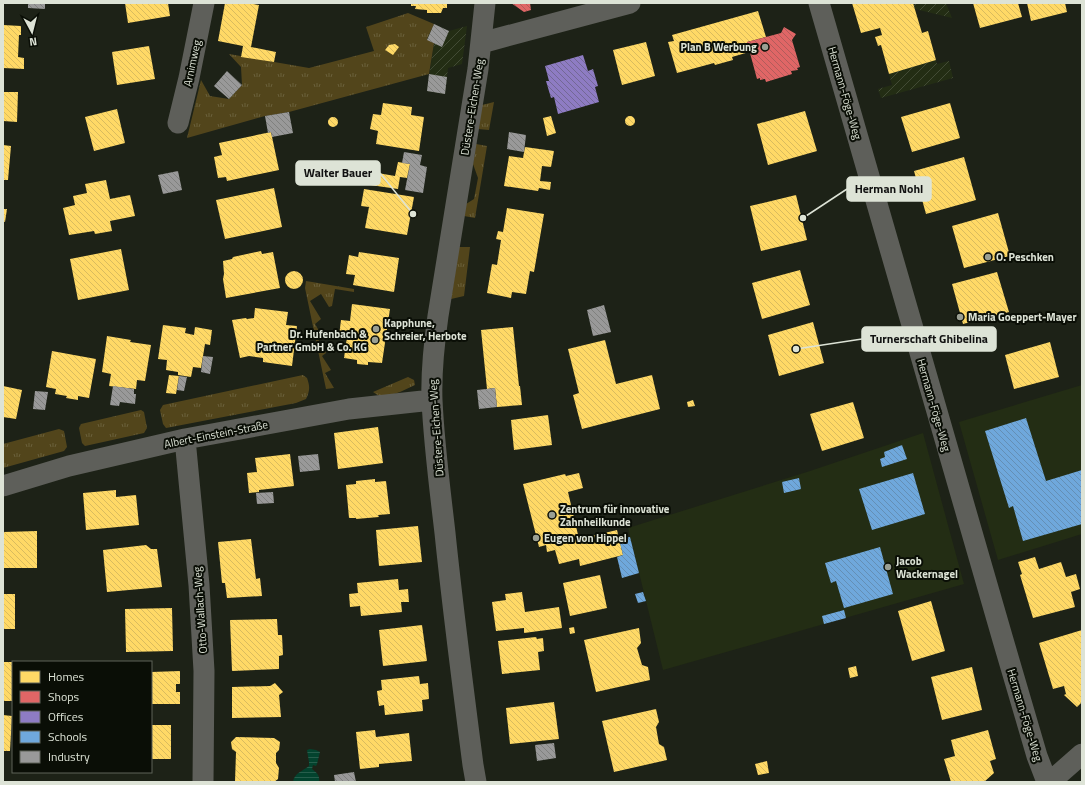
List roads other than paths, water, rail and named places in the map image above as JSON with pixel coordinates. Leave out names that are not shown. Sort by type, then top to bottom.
[{"type":"street","name":"Arnimweg","points":[[178,123],[190,78],[204,3]]},
{"type":"street","name":"Düstere-Eichen-Weg","points":[[476,782],[456,634],[435,442],[432,400],[433,357],[438,316],[478,69],[485,3]]},
{"type":"street","points":[[481,43],[630,3]]},
{"type":"street","name":"Hermann-Föge-Weg","points":[[819,3],[1000,632],[1037,756],[1048,782]]},
{"type":"street","name":"Albert-Einstein-Straße","points":[[3,486],[69,466],[185,439],[335,412],[432,400]]},
{"type":"street","name":"Otto-Wallach-Weg","points":[[185,439],[199,585],[203,663],[203,782]]},
{"type":"street","points":[[1048,782],[1082,754]]},
{"type":"place","name":"Plan B Werbung","points":[[765,47]]},
{"type":"place","name":"Walter Bauer","points":[[413,214]]},
{"type":"place","name":"Herman Nohl","points":[[803,218]]},
{"type":"place","name":"O. Peschken","points":[[988,257]]},
{"type":"place","name":"Maria Goeppert-Mayer","points":[[960,317]]},
{"type":"place","name":"Kapphune, Schreier, Herbote","points":[[376,329]]},
{"type":"place","name":"Dr. Hufenbach & Partner GmbH & Co. KG","points":[[375,340]]},
{"type":"place","name":"Turnerschaft Ghibelina","points":[[796,349]]},
{"type":"place","name":"Zentrum für innovative Zahnheilkunde","points":[[552,515]]},
{"type":"place","name":"Eugen von Hippel","points":[[536,538]]},
{"type":"place","name":"Jacob Wackernagel","points":[[888,567]]}]
